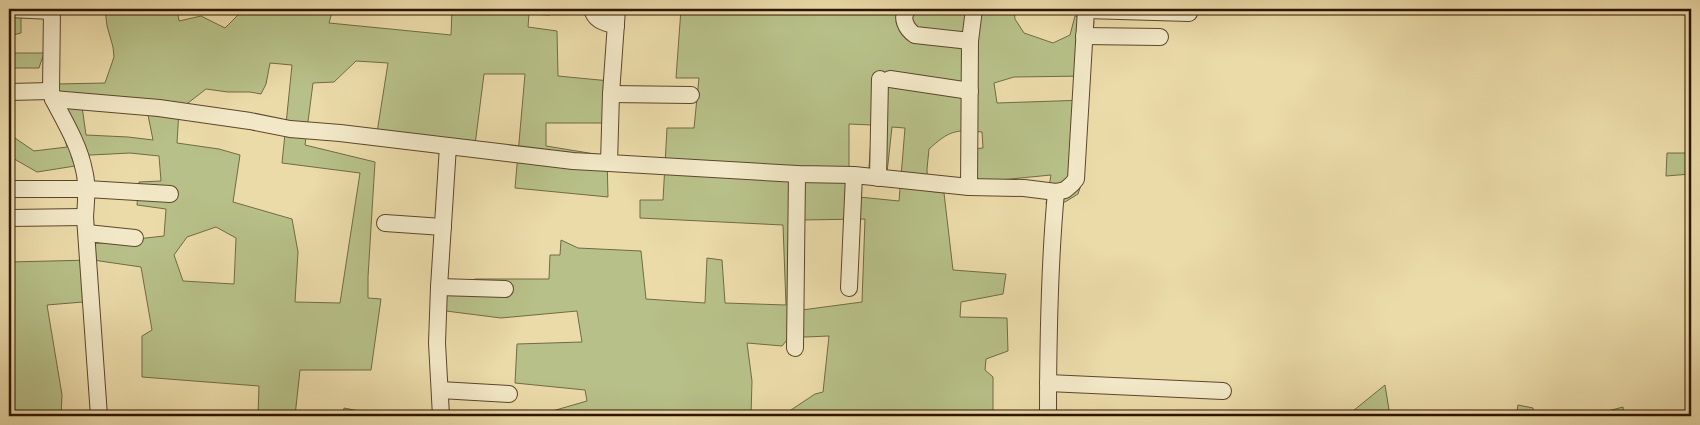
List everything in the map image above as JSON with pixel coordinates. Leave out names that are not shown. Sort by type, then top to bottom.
[{"type":"street","points":[[9,9],[52,10],[52,95],[80,152],[85,170],[87,189],[85,216],[98,416]]},
{"type":"street","points":[[592,9],[598,20],[616,26]]},
{"type":"street","points":[[609,162],[611,94],[617,9]]},
{"type":"street","points":[[908,9],[905,12],[904,20],[910,31],[915,35],[970,41]]},
{"type":"street","points":[[969,187],[970,41],[974,9]]},
{"type":"street","points":[[9,92],[52,95],[159,108],[250,121],[290,129],[340,133],[573,161],[798,174],[854,175],[969,187],[1024,188],[1056,192],[1064,190],[1076,179],[1086,9],[1189,13]]},
{"type":"street","points":[[1084,36],[1160,37]]},
{"type":"street","points":[[878,178],[885,79],[970,91]]},
{"type":"street","points":[[611,94],[690,95]]},
{"type":"street","points":[[441,416],[437,343],[448,146]]},
{"type":"street","points":[[795,348],[798,174]]},
{"type":"street","points":[[849,288],[854,175]]},
{"type":"street","points":[[9,189],[87,189],[170,194]]},
{"type":"street","points":[[1048,416],[1051,250],[1056,192]]},
{"type":"street","points":[[9,218],[85,216]]},
{"type":"street","points":[[385,223],[443,227]]},
{"type":"street","points":[[87,233],[135,238]]},
{"type":"street","points":[[439,287],[506,289]]},
{"type":"street","points":[[1048,383],[1223,391]]},
{"type":"street","points":[[440,390],[509,394]]},
{"type":"green space","points":[[9,9],[21,15],[21,33],[9,36]]},
{"type":"green space","points":[[105,9],[177,9],[179,21],[201,16],[225,28],[244,9],[274,11],[276,9],[333,9],[329,23],[451,35],[452,9],[554,9],[550,15],[529,14],[528,27],[557,31],[558,76],[610,81],[607,123],[546,123],[546,146],[607,156],[608,197],[515,188],[525,74],[484,74],[475,145],[376,139],[388,63],[356,61],[334,82],[313,83],[305,145],[375,162],[368,298],[381,299],[371,370],[300,370],[295,416],[258,416],[259,386],[142,377],[142,336],[152,330],[141,267],[93,260],[95,301],[47,305],[62,395],[61,416],[9,416],[9,262],[92,260],[91,244],[164,236],[166,209],[137,205],[139,182],[161,181],[159,156],[130,153],[71,156],[75,166],[37,172],[9,156],[9,134],[34,151],[67,147],[57,114],[57,84],[105,83],[114,57]],"holes":[[[270,63],[292,65],[282,163],[360,173],[340,303],[295,302],[298,252],[292,219],[233,202],[240,155],[219,149],[177,143],[179,110],[206,89],[261,94],[266,84]],[[81,99],[148,115],[153,140],[86,135]],[[216,227],[236,238],[234,284],[183,281],[174,255],[187,237]]]},
{"type":"green space","points":[[681,9],[1014,9],[1015,19],[1024,33],[1053,43],[1070,35],[1075,16],[1094,21],[1089,76],[1014,77],[994,83],[997,103],[1086,100],[1082,182],[1078,194],[1065,202],[1046,204],[1051,175],[990,181],[961,180],[971,149],[983,148],[982,132],[959,131],[942,138],[929,149],[927,169],[928,191],[944,193],[953,270],[1006,274],[1003,294],[961,302],[960,317],[1007,318],[1008,351],[986,359],[985,370],[993,377],[993,415],[1006,416],[788,416],[788,412],[815,394],[823,392],[829,336],[805,337],[791,335],[782,346],[747,343],[752,381],[751,415],[521,416],[549,412],[587,401],[585,390],[515,383],[517,344],[582,342],[577,311],[501,318],[438,310],[439,287],[476,279],[549,279],[550,255],[560,255],[561,240],[578,248],[641,251],[646,299],[705,303],[707,258],[722,260],[725,303],[786,305],[783,225],[640,218],[640,200],[663,200],[667,128],[694,128],[699,78],[676,78]],"holes":[[[849,124],[872,125],[868,181],[886,182],[892,127],[905,128],[899,201],[849,196]],[[865,219],[862,302],[802,310],[801,220]]]},
{"type":"green space","points":[[9,53],[44,53],[39,68],[9,68]]},
{"type":"green space","points":[[1667,153],[1691,153],[1691,174],[1666,176]]},
{"type":"green space","points":[[1385,385],[1390,416],[1348,416],[1348,415]]},
{"type":"green space","points":[[1518,405],[1533,408],[1534,416],[1516,416]]},
{"type":"green space","points":[[1623,407],[1624,416],[1589,416]]},
{"type":"green space","points":[[344,408],[384,416],[343,416]]},
{"type":"green space","points":[[152,412],[223,416],[152,416]]},
{"type":"waterway","points":[[1679,9],[1691,11]]}]
